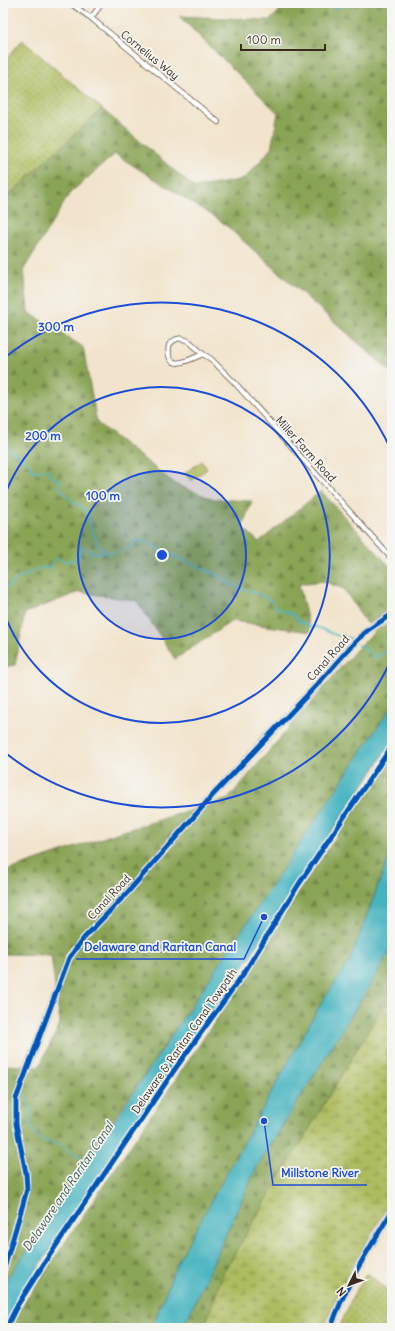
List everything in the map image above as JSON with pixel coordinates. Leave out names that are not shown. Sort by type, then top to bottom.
[{"type":"main road","points":[[331,1328],[340,1303],[356,1270],[392,1211]]},
{"type":"street","name":"Cornelius Way","points":[[70,3],[91,18],[218,122]]},
{"type":"street","points":[[91,18],[102,3]]},
{"type":"street","name":"Miller Farm Road","points":[[203,354],[177,364],[168,355],[169,345],[175,339],[185,339],[211,359],[234,382],[392,559]]},
{"type":"street","name":"Canal Road","points":[[3,1272],[24,1204],[27,1189],[26,1173],[16,1124],[16,1099],[69,958],[84,938],[127,893],[212,796],[315,687],[355,642],[376,624],[392,614]]},
{"type":"green space","points":[[287,3],[392,3],[392,373],[221,221],[115,154],[70,193],[24,269],[28,312],[83,347],[97,423],[177,485],[213,499],[252,501],[242,527],[259,542],[321,491],[392,569],[392,610],[374,621],[366,623],[344,589],[323,581],[299,584],[310,632],[232,621],[175,659],[137,601],[79,592],[25,613],[15,665],[3,667],[3,201],[102,109],[195,188],[244,179],[271,149],[278,113],[179,16],[270,20]]},
{"type":"green space","points":[[22,40],[102,109],[3,201],[3,63]]},
{"type":"green space","points":[[202,461],[207,469],[191,481],[185,473]]},
{"type":"green space","points":[[392,621],[392,708],[265,898],[92,1151],[3,1288],[3,1064],[39,1067],[60,1024],[51,955],[3,954],[3,872],[117,833],[228,799],[356,650],[376,630]]},
{"type":"green space","points":[[392,754],[392,849],[350,960],[320,1005],[177,1264],[152,1328],[11,1328],[22,1306],[256,962],[298,893]]},
{"type":"green space","points":[[392,945],[392,1000],[380,1011],[224,1271],[204,1328],[183,1328],[257,1167],[378,972]]},
{"type":"green space","points":[[392,1000],[392,1199],[351,1268],[336,1298],[324,1328],[204,1328],[224,1271],[380,1011]]},
{"type":"green space","points":[[367,1273],[392,1294],[392,1321],[387,1328],[339,1328],[354,1294]]},
{"type":"water","points":[[392,706],[392,742],[303,874],[241,970],[162,1082],[20,1295],[3,1328],[3,1285],[5,1281],[32,1244]]},
{"type":"water","points":[[392,849],[392,945],[378,972],[257,1167],[183,1328],[152,1328],[177,1263],[320,1005],[350,960]]},
{"type":"waterway","points":[[334,9],[348,3]]},
{"type":"waterway","points":[[3,441],[9,450],[23,457],[34,471],[37,472],[44,469],[48,470],[51,476],[61,481],[58,486],[74,503],[81,506],[86,512],[98,545],[108,553]]},
{"type":"waterway","points":[[3,585],[7,587],[10,586],[15,580],[36,569],[50,568],[56,558],[68,562],[79,557],[81,547],[89,551],[111,553],[128,548],[132,546],[133,542],[140,541],[151,544],[160,550],[213,573],[240,589],[254,592],[272,601],[276,608],[294,615],[296,619],[310,627],[317,627],[338,636],[353,640]]},
{"type":"waterway","points":[[358,645],[365,648],[375,658],[387,651],[391,652],[392,654]]},
{"type":"waterway","points":[[386,955],[392,961]]},
{"type":"waterway","points":[[3,1085],[8,1090]]},
{"type":"waterway","points":[[24,1095],[26,1096],[31,1109],[30,1124],[34,1134],[44,1141],[62,1144],[75,1156],[86,1158],[90,1161]]},
{"type":"cycle path","points":[[3,1272],[27,1189],[26,1173],[16,1124],[16,1099],[69,958],[84,938],[127,893],[212,796],[315,687],[355,642],[368,630],[392,614]]},
{"type":"cycle path","name":"Delaware & Raritan Canal Towpath","points":[[6,1328],[17,1306],[45,1262],[175,1069],[244,973],[299,884],[392,746]]},
{"type":"cycle path","points":[[331,1328],[350,1282],[392,1211]]},
{"type":"place","name":"Delaware and Raritan Canal","points":[[264,917]]},
{"type":"place","name":"Millstone River","points":[[264,1121]]}]
